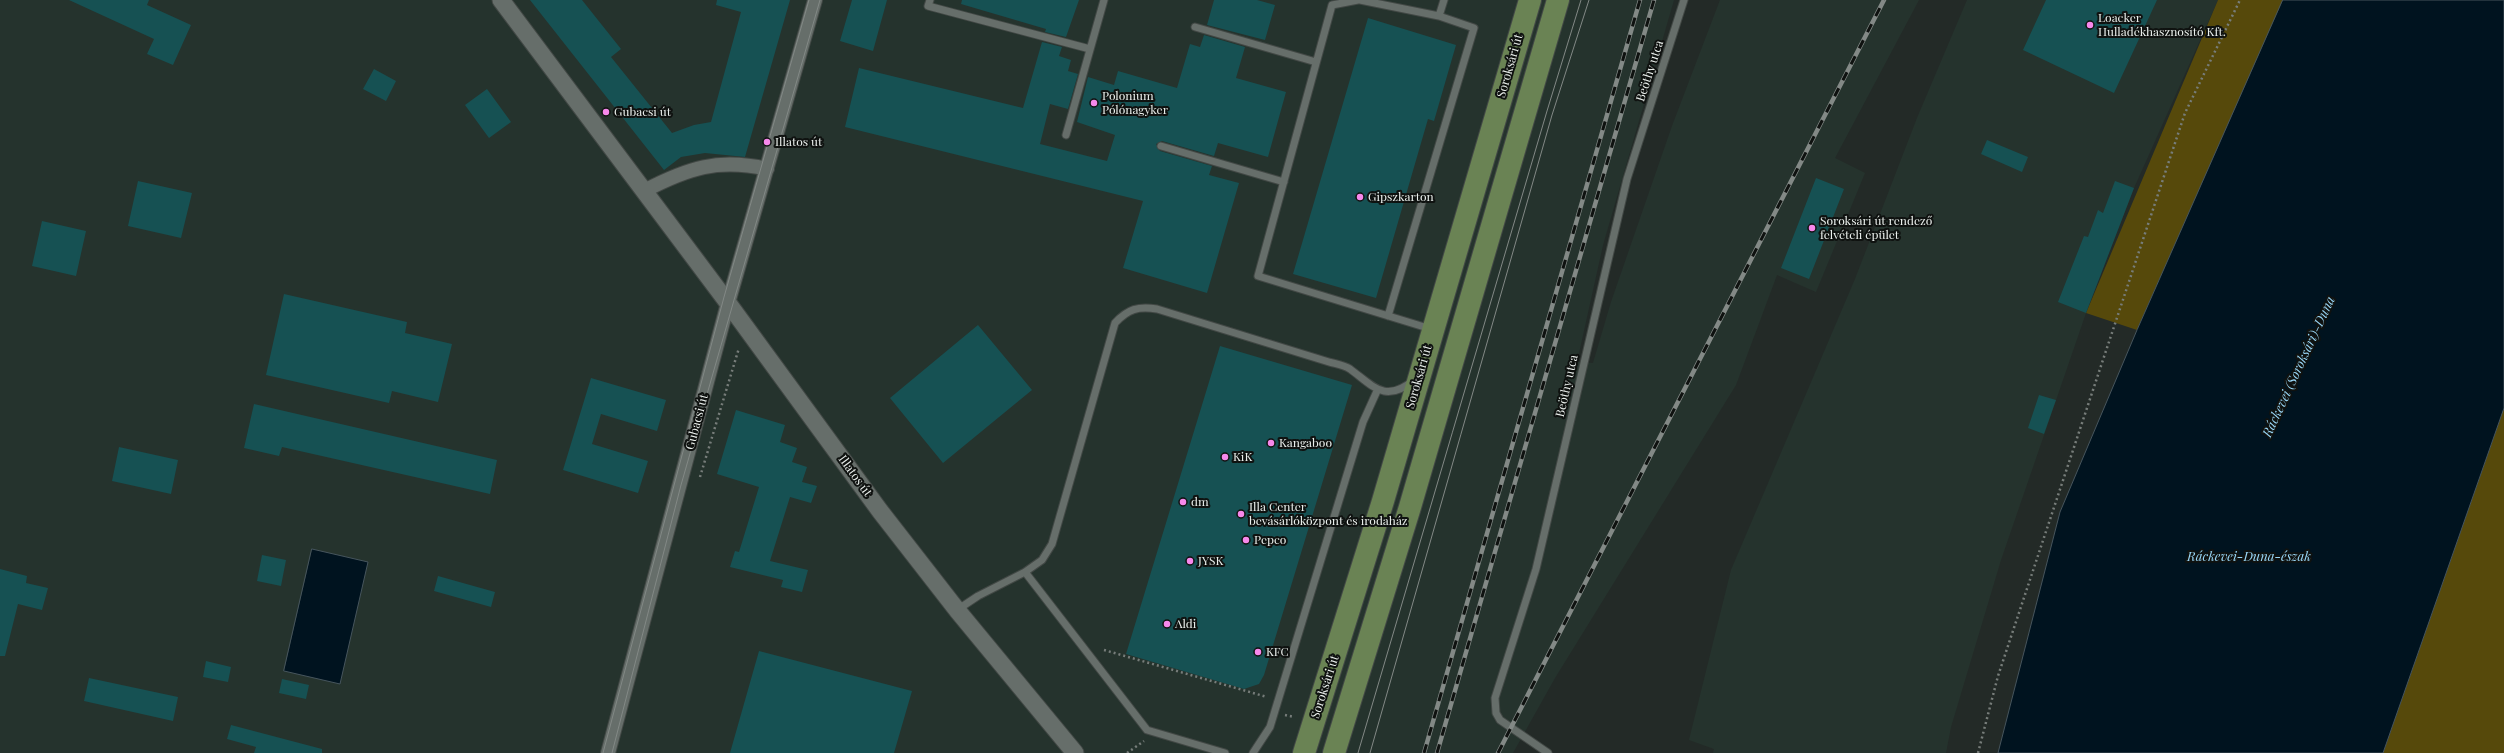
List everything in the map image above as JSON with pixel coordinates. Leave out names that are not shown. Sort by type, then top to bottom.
[{"type":"main road","name":"Soroksári út","points":[[1304,753],[1337,652],[1530,0]]},
{"type":"main road","points":[[1334,753],[1410,507],[1558,0]]},
{"type":"street","name":"Illatos út","points":[[501,0],[747,328],[880,511],[957,610],[1074,753]]},
{"type":"street","name":"Gubacsi út","points":[[608,753],[728,303],[815,0]]},
{"type":"street","points":[[644,191],[676,175],[710,165],[738,164],[767,169]]},
{"type":"lane","points":[[930,0],[928,6],[1090,49]]},
{"type":"lane","points":[[1066,135],[1104,0]]},
{"type":"lane","points":[[1388,316],[1474,28],[1439,16],[1359,0],[1332,4],[1258,276],[1433,330]]},
{"type":"lane","points":[[1439,16],[1444,0]]},
{"type":"lane","name":"Beöthy utca","points":[[1548,753],[1500,720],[1496,713],[1495,698],[1536,569],[1627,179],[1684,0]]},
{"type":"lane","points":[[1195,27],[1316,62]]},
{"type":"lane","points":[[1161,146],[1284,182]]},
{"type":"lane","points":[[957,610],[978,596],[1025,572],[1042,560],[1052,544],[1115,323],[1125,312],[1142,307],[1157,309],[1348,368],[1378,390],[1386,392],[1398,389],[1420,375]]},
{"type":"lane","points":[[1253,753],[1270,727],[1363,422],[1378,390]]},
{"type":"lane","points":[[1025,572],[1147,730],[1225,753]]},
{"type":"path","points":[[1978,753],[1998,676],[2185,113],[2240,0]]},
{"type":"path","points":[[700,477],[734,360],[747,328]]},
{"type":"path","points":[[1104,650],[1278,700]]},
{"type":"shaded area","points":[[0,0],[1674,0],[1603,245],[1577,362],[1593,363],[1611,302],[1672,126],[1720,0],[1919,0],[1835,158],[1865,173],[1816,292],[1777,275],[1736,385],[1555,678],[1513,753],[0,753]]},
{"type":"shaded area","name":"Loacker Hulladékhasznosító Kft.","points":[[1967,0],[2218,0],[2134,188],[2086,313],[2001,560],[1951,727],[1946,753],[1713,753],[1714,749],[1689,740],[1731,570],[1855,279],[1917,118]]},
{"type":"shaded area","points":[[2218,0],[2283,0],[2137,330],[2086,313]]},
{"type":"shaded area","points":[[2504,408],[2504,753],[2383,753]]},
{"type":"water","name":"Ráckevei-Duna-észak","points":[[2283,0],[2504,0],[2504,408],[2383,753],[1998,753],[2060,512],[2137,330]]},
{"type":"water","points":[[312,549],[368,562],[340,684],[284,671]]},
{"type":"building","points":[[69,0],[149,0],[147,5],[191,25],[173,65],[147,54],[154,39]]},
{"type":"building","points":[[530,0],[582,0],[621,49],[611,57],[672,133],[694,125],[711,122],[741,12],[716,5],[717,0],[790,0],[745,157],[705,153],[681,157],[664,170]]},
{"type":"building","points":[[852,0],[887,0],[873,51],[840,41]]},
{"type":"building","points":[[962,0],[1079,0],[1066,37],[1045,32],[1046,29],[961,4]]},
{"type":"building","points":[[1214,0],[1257,0],[1275,5],[1265,40],[1207,25]]},
{"type":"building","name":"Loacker Hulladékhasznosító Kft.","points":[[2046,0],[2157,0],[2114,93],[2023,50]]},
{"type":"building","name":"Gipszkarton","points":[[1368,18],[1456,45],[1434,121],[1428,119],[1376,298],[1293,274]]},
{"type":"building","points":[[1204,35],[1245,47],[1236,78],[1286,92],[1268,157],[1218,143],[1214,156],[1162,141],[1156,144],[1160,151],[1212,166],[1209,175],[1239,183],[1207,293],[1123,268],[1143,201],[845,127],[859,68],[1023,108],[1042,42],[1062,47],[1059,56],[1071,60],[1068,71],[1078,74],[1068,109],[1050,104],[1040,144],[1107,161],[1115,135],[1077,122],[1088,77],[1114,85],[1118,71],[1177,88],[1190,44],[1200,47]]},
{"type":"building","points":[[374,69],[396,81],[386,101],[363,89]]},
{"type":"building","points":[[487,89],[511,122],[489,138],[465,105]]},
{"type":"building","points":[[1987,140],[2028,157],[2022,172],[1981,154]]},
{"type":"building","name":"Soroksári út rendező felvételi épület","points":[[1816,178],[1844,189],[1809,279],[1781,268]]},
{"type":"building","points":[[138,181],[192,193],[181,238],[128,226]]},
{"type":"building","points":[[2115,181],[2134,188],[2086,313],[2058,302],[2084,236],[2088,237],[2098,210],[2103,213]]},
{"type":"building","points":[[42,221],[86,231],[76,276],[32,266]]},
{"type":"building","points":[[284,294],[407,322],[405,333],[452,344],[438,402],[392,391],[389,403],[266,375]]},
{"type":"building","points":[[978,325],[1032,390],[943,463],[890,398]]},
{"type":"building","name":"Illa Center bevásárlóközpont és irodaház","points":[[1220,346],[1352,385],[1264,675],[1259,684],[1244,689],[1126,654]]},
{"type":"building","points":[[591,378],[666,400],[657,431],[601,414],[592,444],[648,461],[638,493],[563,470]]},
{"type":"building","points":[[2039,395],[2056,400],[2044,434],[2028,428]]},
{"type":"building","points":[[254,404],[497,460],[490,494],[282,447],[279,456],[244,448]]},
{"type":"building","points":[[736,410],[785,425],[780,442],[797,448],[792,462],[807,467],[802,482],[817,486],[811,503],[790,497],[770,561],[808,570],[802,592],[781,587],[783,580],[730,567],[735,551],[739,552],[759,487],[717,474]]},
{"type":"building","points":[[119,447],[178,460],[171,494],[112,481]]},
{"type":"building","points":[[262,555],[286,560],[281,586],[257,581]]},
{"type":"building","points":[[0,569],[27,576],[26,583],[48,588],[42,610],[18,604],[5,656],[0,656]]},
{"type":"building","points":[[438,576],[495,592],[491,607],[434,591]]},
{"type":"building","points":[[759,651],[912,691],[894,753],[730,753]]},
{"type":"building","points":[[206,661],[231,667],[228,682],[203,677]]},
{"type":"building","points":[[89,678],[178,697],[173,721],[84,701]]},
{"type":"building","points":[[282,679],[309,685],[306,699],[279,693]]},
{"type":"building","points":[[231,725],[322,749],[322,753],[254,753],[256,747],[227,739]]},
{"type":"tram line","points":[[603,753],[724,297],[809,0]]},
{"type":"tram line","points":[[612,753],[681,485],[820,0]]},
{"type":"tram line","points":[[1358,753],[1581,0]]},
{"type":"tram line","points":[[1370,753],[1552,115],[1589,0]]},
{"type":"railway","points":[[1424,753],[1640,0]]},
{"type":"railway","points":[[1437,753],[1654,0]]},
{"type":"railway","points":[[1498,753],[1884,0]]},
{"type":"place","name":"Loacker Hulladékhasznosító Kft.","points":[[2090,25]]},
{"type":"place","name":"Polonium Pólónagyker","points":[[1094,103]]},
{"type":"place","name":"Gubacsi út","points":[[606,112]]},
{"type":"place","name":"Illatos út","points":[[767,142]]},
{"type":"place","name":"Gipszkarton","points":[[1360,197]]},
{"type":"place","name":"Soroksári út rendező felvételi épület","points":[[1812,228]]},
{"type":"place","name":"Kangaboo","points":[[1271,443]]},
{"type":"place","name":"KiK","points":[[1225,457]]},
{"type":"place","name":"dm","points":[[1183,502]]},
{"type":"place","name":"Illa Center bevásárlóközpont és irodaház","points":[[1241,514]]},
{"type":"place","name":"Pepco","points":[[1246,540]]},
{"type":"place","name":"JYSK","points":[[1190,561]]},
{"type":"place","name":"Aldi","points":[[1167,624]]},
{"type":"place","name":"KFC","points":[[1258,652]]},
{"type":"water label","name":"Ráckevei (Soroksári)-Duna","points":[[2299,367]]}]
